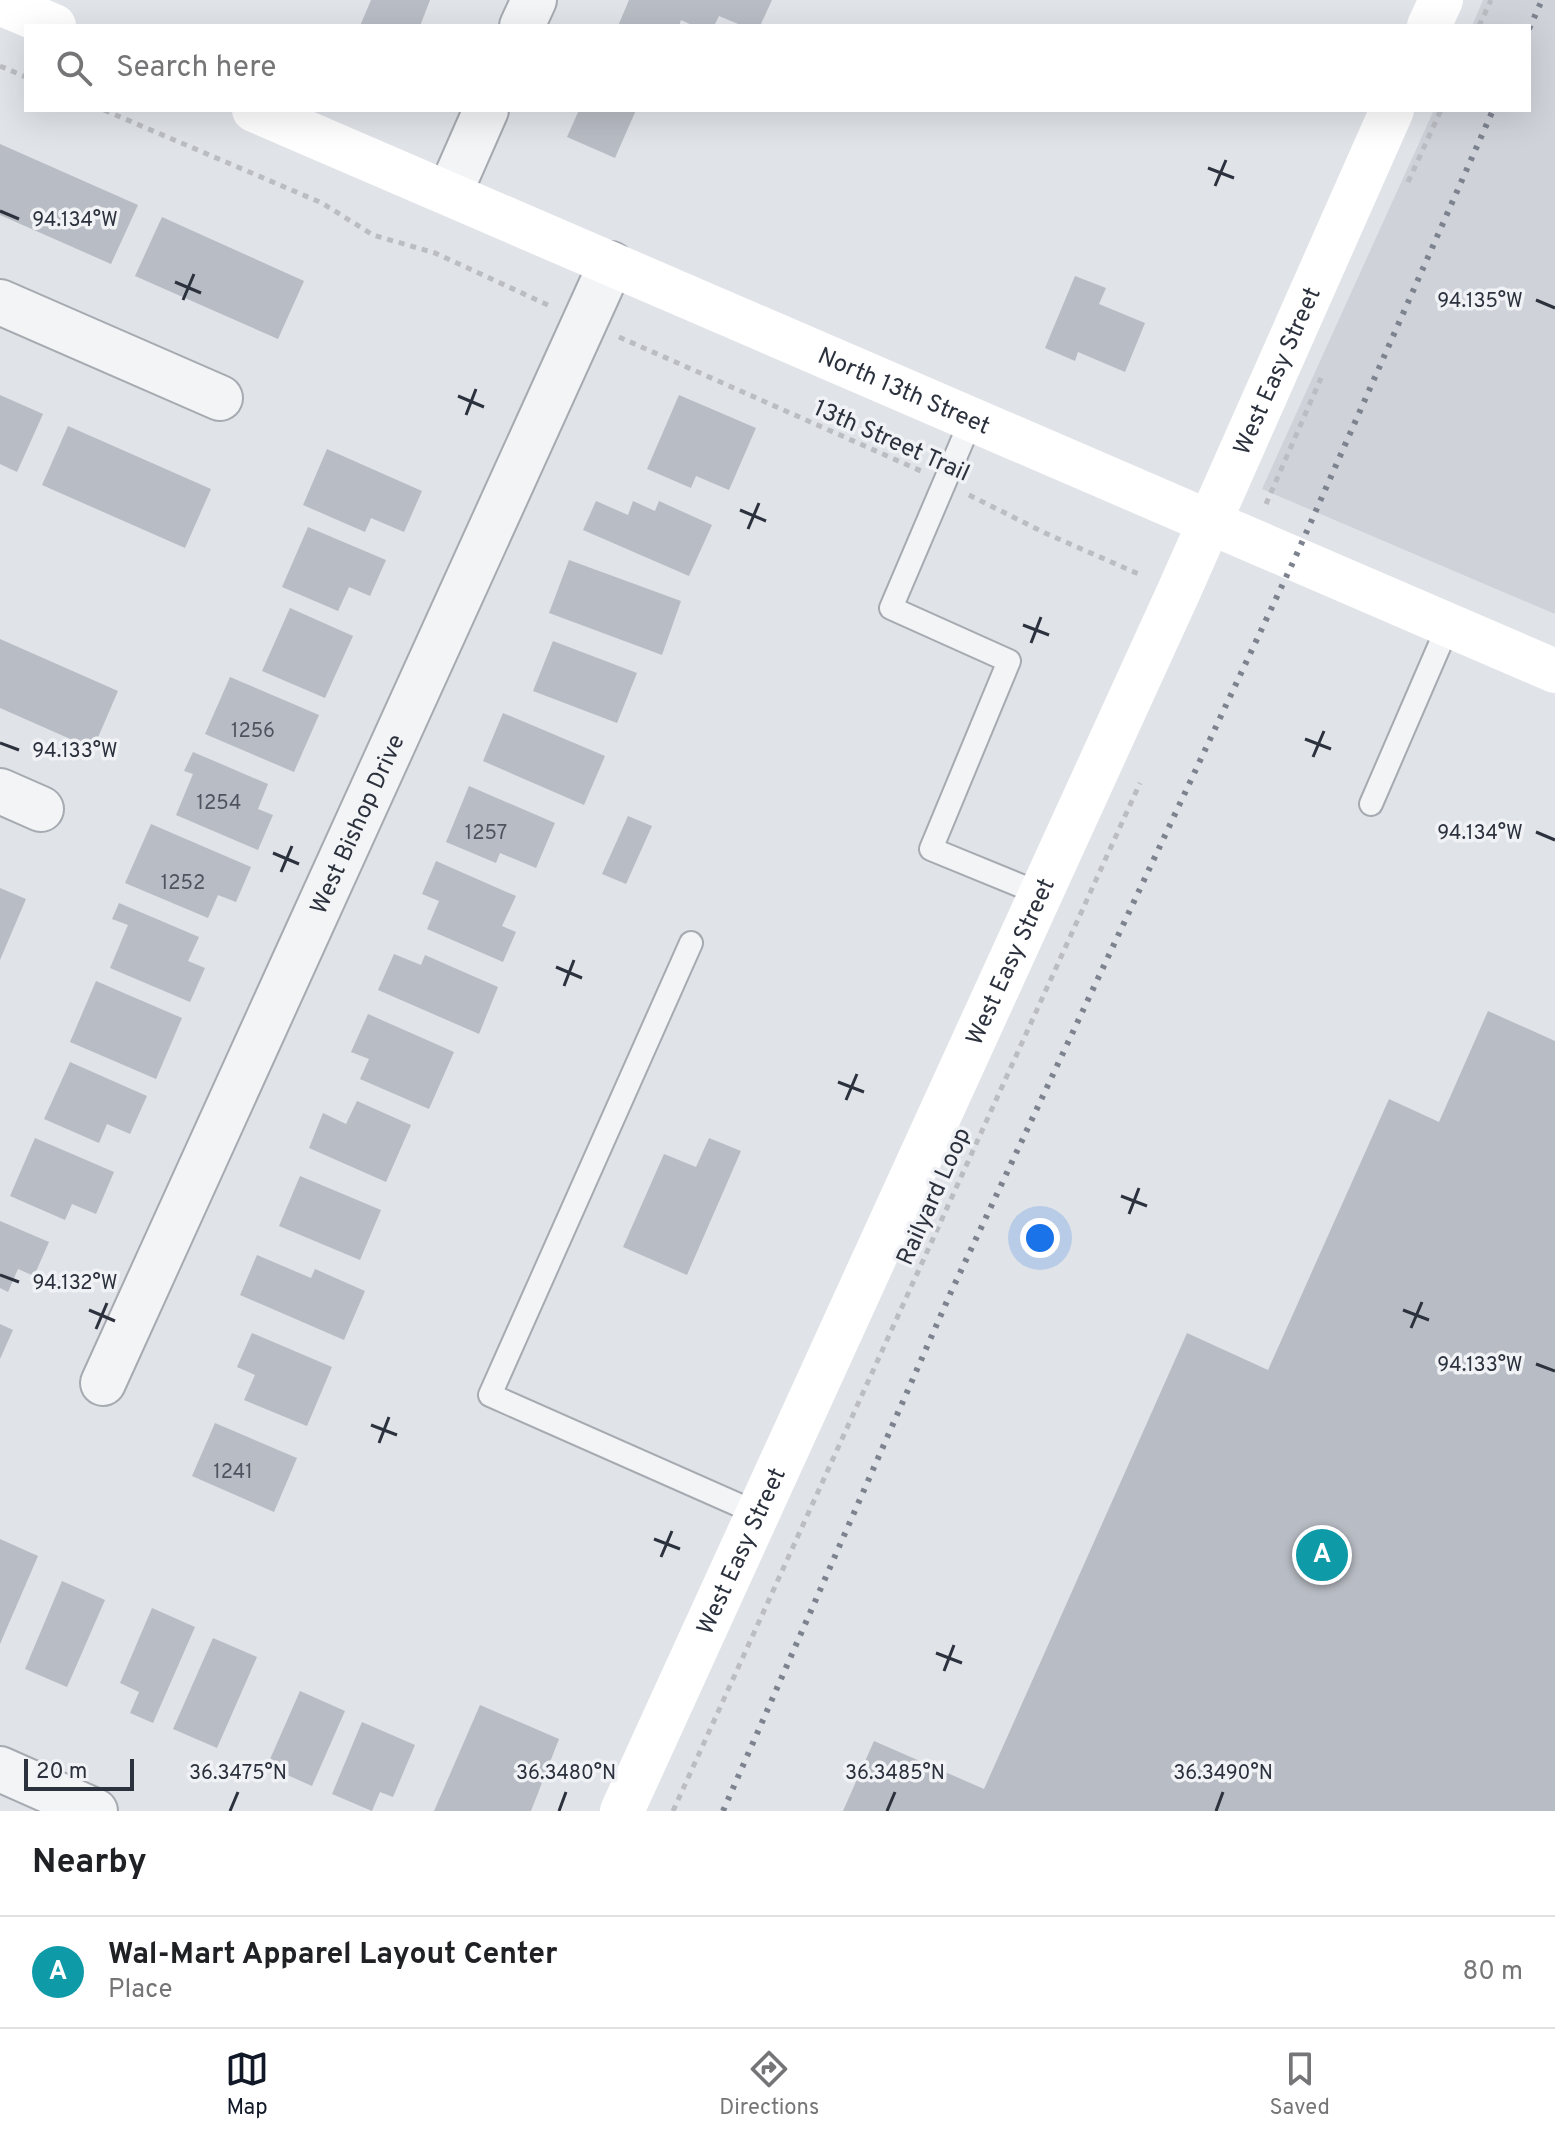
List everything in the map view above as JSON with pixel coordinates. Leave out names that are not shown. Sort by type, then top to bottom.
[{"type":"street","points":[[523,24],[534,0]]},
{"type":"street","points":[[1430,24],[1441,0]]},
{"type":"street","points":[[0,3],[49,24]]},
{"type":"street","name":"North 13th Street","points":[[259,112],[1555,671]]},
{"type":"street","points":[[450,192],[485,112]]},
{"type":"street","name":"West Easy Street","points":[[622,1811],[1179,591],[1391,112]]},
{"type":"street","name":"West Bishop Drive","points":[[103,1383],[611,264]]},
{"type":"street","points":[[0,302],[220,398]]},
{"type":"street","points":[[0,791],[41,809]]},
{"type":"street","points":[[0,1769],[95,1811]]},
{"type":"lane","points":[[972,418],[891,608],[1009,661],[931,849],[1041,894]]},
{"type":"lane","points":[[1371,804],[1448,626]]},
{"type":"lane","points":[[691,943],[490,1395],[759,1514]]},
{"type":"path","points":[[1480,24],[1491,0]]},
{"type":"path","points":[[0,66],[24,76]]},
{"type":"path","points":[[109,112],[322,203],[373,235],[435,253],[551,307]]},
{"type":"path","name":"13th Street Trail","points":[[620,338],[945,482],[1045,533],[1148,578]]},
{"type":"path","name":"Railyard Loop","points":[[673,1811],[1140,782]]},
{"type":"shaded area","points":[[1483,0],[1555,0],[1555,614],[1262,489],[1433,112],[1531,112],[1531,24],[1473,24]]},
{"type":"building","points":[[371,0],[430,0],[421,24],[361,24]]},
{"type":"building","points":[[629,0],[772,0],[761,24],[738,24],[719,16],[715,24],[690,24],[681,20],[680,24],[619,24]]},
{"type":"building","points":[[578,112],[635,112],[615,158],[567,137]]},
{"type":"building","points":[[0,144],[138,205],[111,264],[0,215]]},
{"type":"building","points":[[162,217],[304,281],[278,339],[135,276]]},
{"type":"building","points":[[1075,276],[1106,288],[1099,304],[1145,323],[1125,372],[1078,352],[1075,361],[1045,348]]},
{"type":"building","points":[[0,395],[43,414],[17,472],[0,464]]},
{"type":"building","points":[[679,395],[756,428],[729,490],[696,476],[691,488],[647,469]]},
{"type":"building","points":[[68,426],[211,489],[185,548],[42,485]]},
{"type":"building","points":[[327,449],[422,491],[404,532],[371,518],[365,532],[303,505]]},
{"type":"building","points":[[596,501],[628,515],[633,501],[655,511],[659,501],[712,525],[689,576],[583,530]]},
{"type":"building","points":[[308,527],[386,560],[370,596],[349,587],[338,611],[282,587]]},
{"type":"building","points":[[569,560],[681,601],[662,655],[549,613]]},
{"type":"building","points":[[290,608],[353,636],[325,698],[262,671]]},
{"type":"building","points":[[0,639],[118,691],[93,749],[0,708]]},
{"type":"building","points":[[553,641],[637,673],[617,723],[533,691]]},
{"type":"building","points":[[230,677],[319,715],[294,772],[205,734]]},
{"type":"building","points":[[503,713],[605,756],[584,805],[483,761]]},
{"type":"building","points":[[193,752],[268,784],[258,809],[273,815],[258,850],[176,815],[193,774],[184,771]]},
{"type":"building","points":[[469,786],[555,823],[536,868],[500,853],[496,863],[446,842]]},
{"type":"building","points":[[628,816],[652,826],[626,884],[602,874]]},
{"type":"building","points":[[151,824],[251,867],[236,902],[218,895],[208,918],[125,883]]},
{"type":"building","points":[[436,861],[516,896],[502,926],[516,932],[503,962],[427,929],[439,901],[422,894]]},
{"type":"building","points":[[0,888],[26,899],[0,960]]},
{"type":"building","points":[[119,903],[199,937],[188,961],[205,968],[190,1002],[110,968],[128,925],[112,919]]},
{"type":"building","points":[[394,954],[421,965],[425,955],[498,987],[479,1034],[378,990]]},
{"type":"building","points":[[96,981],[182,1018],[156,1079],[70,1042]]},
{"type":"building","points":[[1488,1011],[1555,1041],[1555,1811],[843,1811],[874,1741],[984,1789],[1187,1333],[1268,1370],[1389,1099],[1439,1122]]},
{"type":"building","points":[[368,1014],[454,1052],[429,1109],[360,1079],[369,1059],[351,1052]]},
{"type":"building","points":[[70,1062],[147,1096],[130,1134],[107,1124],[99,1143],[44,1119]]},
{"type":"building","points":[[357,1101],[411,1125],[386,1182],[309,1148],[323,1113],[346,1124]]},
{"type":"building","points":[[35,1138],[114,1172],[96,1214],[72,1204],[65,1220],[10,1196]]},
{"type":"building","points":[[709,1138],[741,1151],[687,1275],[623,1247],[664,1154],[696,1167]]},
{"type":"building","points":[[300,1176],[381,1210],[360,1260],[279,1226]]},
{"type":"building","points":[[0,1221],[49,1242],[34,1276],[18,1269],[8,1292],[0,1288]]},
{"type":"building","points":[[257,1255],[311,1278],[315,1269],[365,1291],[344,1340],[240,1295]]},
{"type":"building","points":[[0,1324],[13,1330],[0,1359]]},
{"type":"building","points":[[252,1333],[332,1367],[307,1426],[244,1400],[255,1375],[237,1367]]},
{"type":"building","points":[[215,1423],[297,1458],[274,1512],[192,1476]]},
{"type":"building","points":[[0,1539],[38,1556],[0,1644]]},
{"type":"building","points":[[62,1581],[105,1600],[67,1687],[25,1669]]},
{"type":"building","points":[[152,1608],[195,1627],[153,1723],[130,1713],[139,1692],[120,1683]]},
{"type":"building","points":[[213,1638],[257,1657],[217,1748],[173,1729]]},
{"type":"building","points":[[300,1691],[345,1711],[312,1786],[267,1766]]},
{"type":"building","points":[[480,1705],[559,1739],[531,1811],[434,1811]]},
{"type":"building","points":[[362,1722],[415,1745],[393,1797],[380,1792],[372,1811],[332,1794]]},
{"type":"railway","points":[[1531,25],[1542,0]]},
{"type":"railway","points":[[723,1811],[951,1292],[1295,558],[1492,112]]},
{"type":"place","name":"Wal-Mart Apparel Layout Center","points":[[1322,1555]]}]
